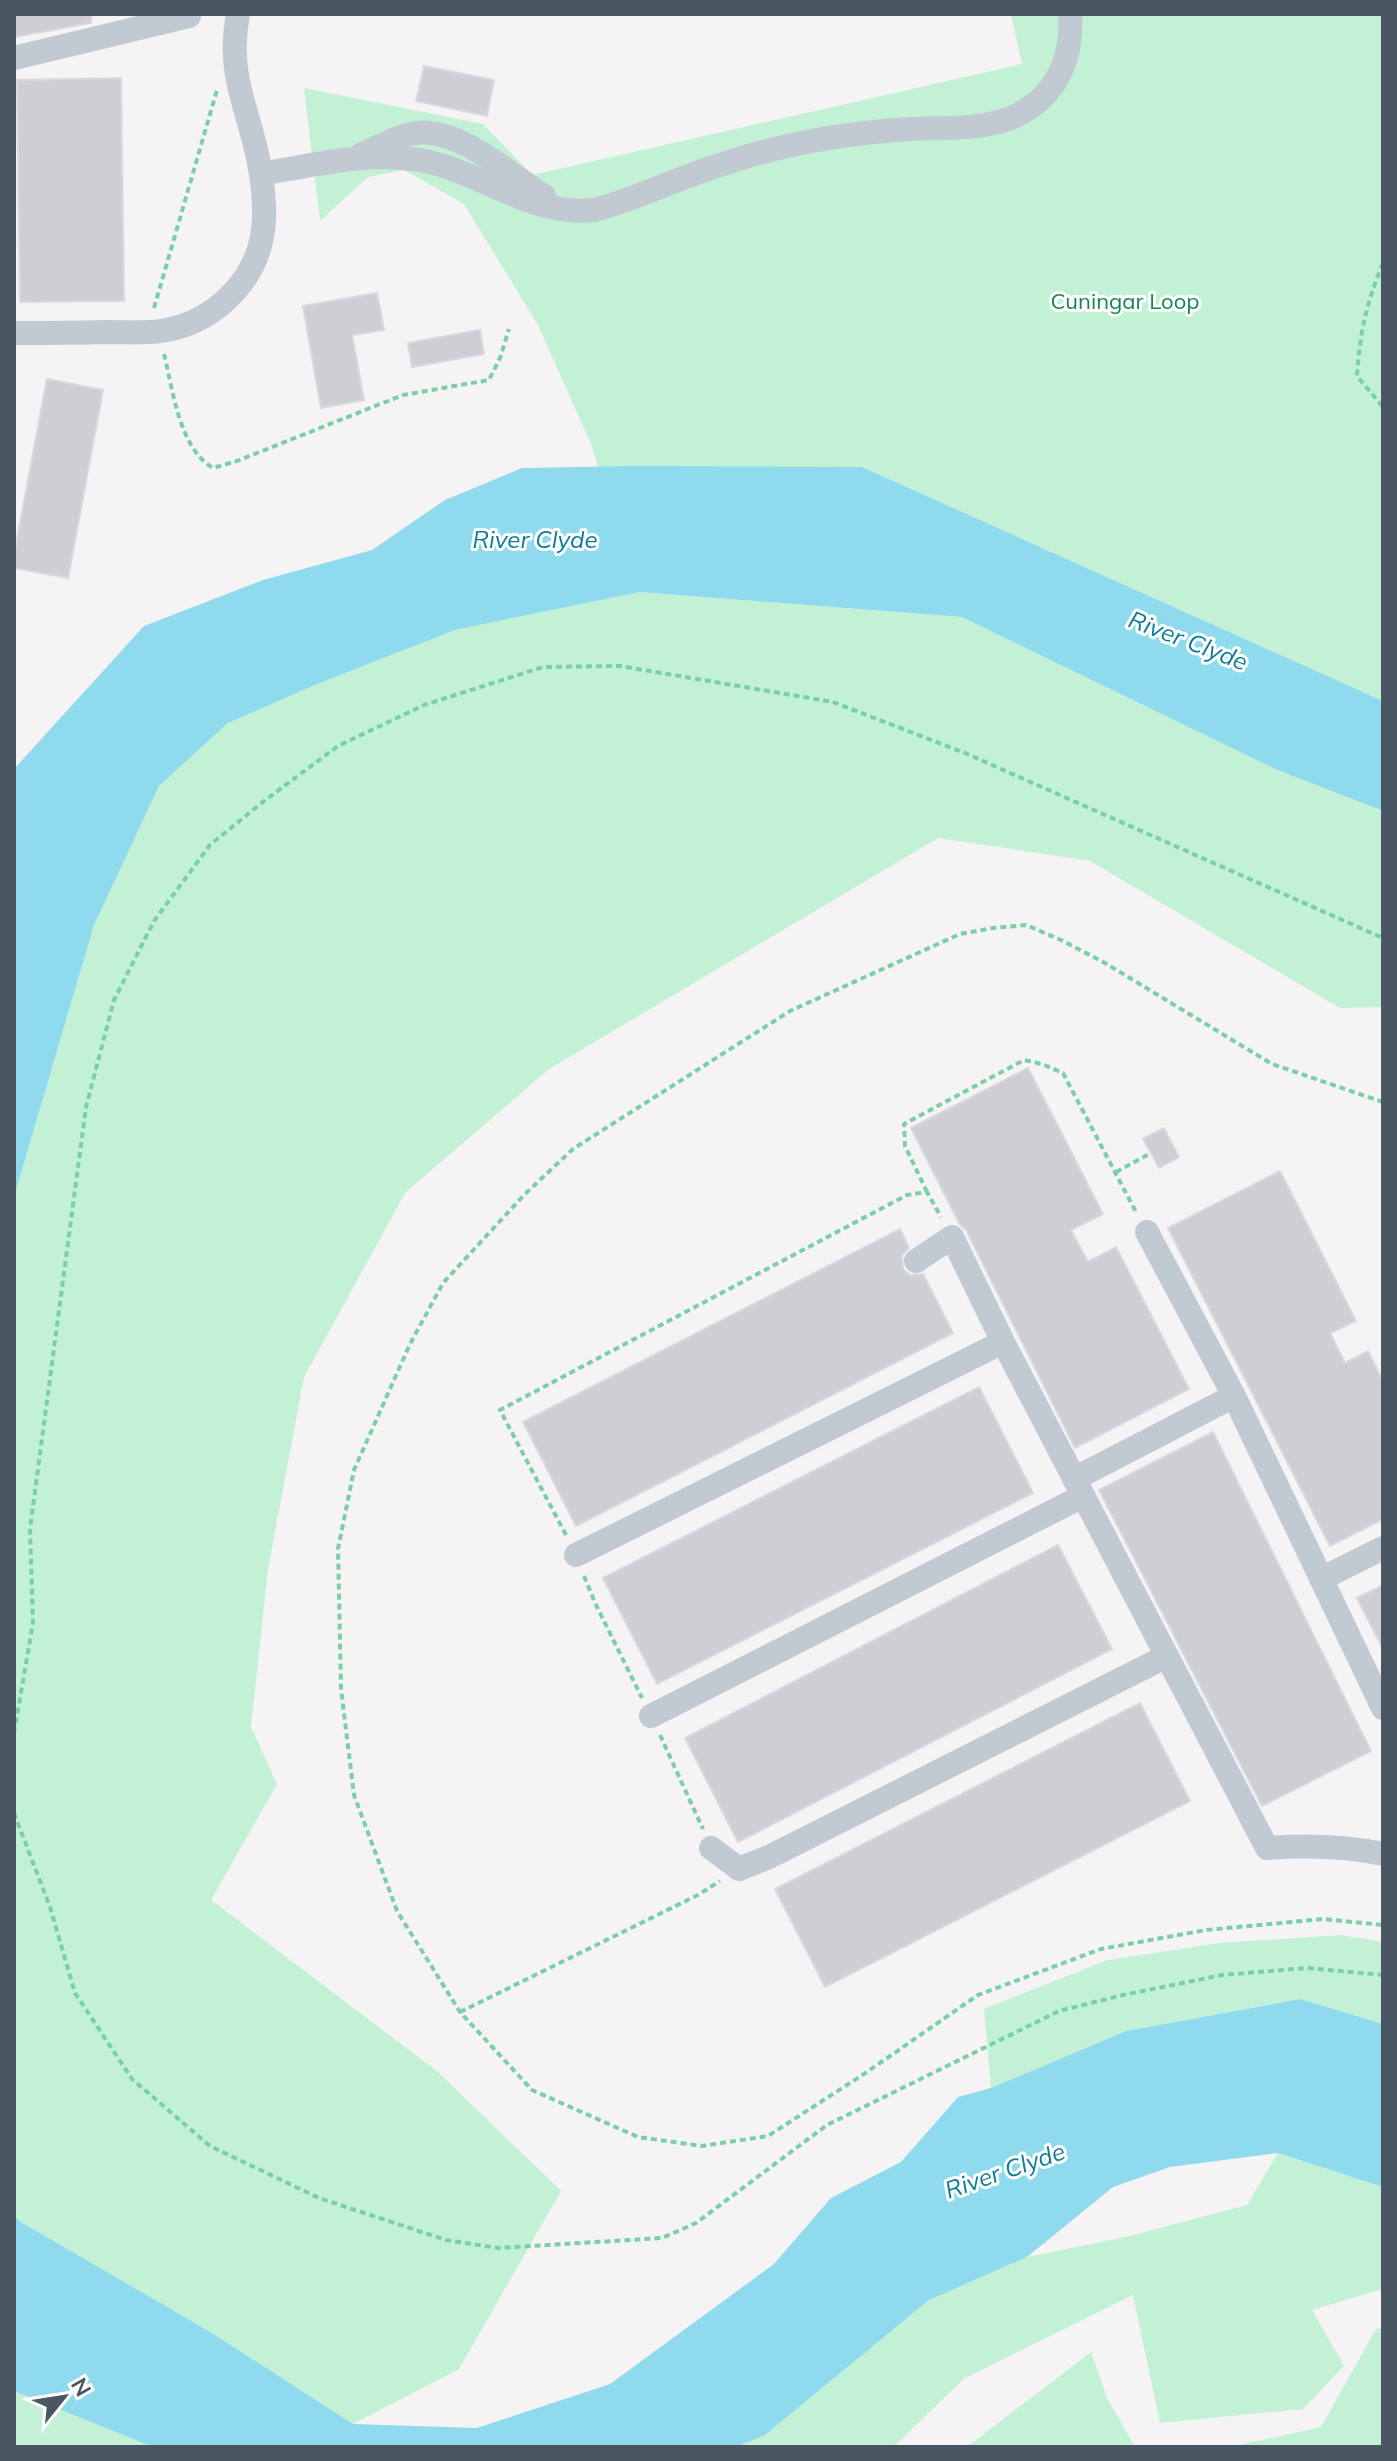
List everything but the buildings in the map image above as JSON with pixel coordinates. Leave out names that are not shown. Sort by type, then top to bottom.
[{"type":"street","points":[[14,333],[153,332],[181,326],[223,303],[243,282],[262,238],[264,205],[261,174],[235,69],[238,14]]},
{"type":"street","points":[[261,174],[353,158],[423,160],[531,202],[568,211],[602,208],[718,165],[789,146],[883,131],[986,124],[1014,117],[1046,94],[1060,75],[1068,47],[1070,14]]},
{"type":"street","points":[[14,58],[189,16]]},
{"type":"street","points":[[1147,1232],[1234,1396],[1383,1708]]},
{"type":"street","points":[[916,1261],[952,1237],[1003,1342],[1267,1848],[1363,1849],[1383,1854]]},
{"type":"street","points":[[576,1555],[1003,1342]]},
{"type":"street","points":[[651,1716],[1079,1487],[1234,1396]]},
{"type":"street","points":[[1321,1579],[1383,1548]]},
{"type":"street","points":[[711,1848],[739,1869],[769,1857],[1167,1656]]},
{"type":"path","points":[[218,87],[153,332],[188,442],[200,460],[213,468],[403,395],[489,380],[509,329]]},
{"type":"path","points":[[1383,263],[1368,300],[1360,337],[1357,376],[1383,407]]},
{"type":"path","points":[[14,1733],[33,1623],[30,1529],[86,1107],[114,1000],[154,921],[210,845],[338,746],[424,705],[543,667],[620,666],[833,702],[965,753],[1383,938]]},
{"type":"path","points":[[1383,1102],[1272,1064],[1105,963],[1026,925],[960,934],[790,1011],[573,1149],[524,1195],[443,1283],[410,1344],[354,1470],[338,1549],[341,1689],[354,1795],[397,1911],[460,2012],[532,2090],[638,2137],[702,2146],[768,2136],[978,1995],[1101,1949],[1206,1930],[1323,1919],[1383,1925]]},
{"type":"path","points":[[952,1237],[905,1146],[904,1124],[1024,1060],[1063,1073],[1147,1232]]},
{"type":"path","points":[[1116,1172],[1151,1153]]},
{"type":"path","points":[[711,1848],[596,1605],[576,1555],[500,1410],[907,1195],[927,1192]]},
{"type":"path","points":[[14,1813],[50,1907],[75,1993],[132,2079],[210,2146],[319,2198],[446,2240],[498,2248],[662,2238],[696,2223],[827,2125],[1059,2011],[1222,1975],[1307,1968],[1383,1975]]},
{"type":"path","points":[[460,2012],[698,1895],[739,1869]]},
{"type":"green space","name":"Cuningar Loop","points":[[1011,14],[1383,14],[1383,701],[862,467],[598,467],[592,446],[538,325],[464,204],[404,170],[368,177],[320,221],[304,88],[483,124],[532,175],[1022,64]]},
{"type":"green space","points":[[640,592],[962,617],[1275,769],[1383,811],[1383,1007],[1340,1008],[1090,861],[938,838],[549,1069],[405,1193],[304,1377],[268,1569],[251,1727],[277,1784],[211,1900],[438,2072],[561,2191],[459,2369],[353,2424],[212,2333],[14,2216],[14,1197],[94,925],[159,786],[228,723],[315,685],[455,630]]},
{"type":"green space","points":[[1342,1935],[1383,1942],[1383,2024],[1299,1999],[1126,2031],[991,2088],[984,2009],[1108,1960],[1220,1943]]},
{"type":"green space","points":[[1278,2153],[1383,2187],[1383,2289],[1312,2310],[1344,2366],[1303,2409],[1160,2423],[1133,2295],[965,2378],[893,2447],[736,2447],[765,2435],[929,2300],[1027,2257],[1130,2236],[1247,2205]]},
{"type":"green space","points":[[1383,2328],[1383,2447],[1230,2447],[1321,2427],[1376,2329]]},
{"type":"green space","points":[[1091,2352],[1107,2398],[1135,2447],[967,2447]]},
{"type":"green space","points":[[14,2391],[153,2447],[14,2447]]},
{"type":"water","name":"River Clyde","points":[[862,467],[1383,701],[1383,811],[1275,769],[962,617],[640,592],[455,630],[228,723],[159,786],[94,925],[14,1197],[14,769],[144,626],[263,580],[372,550],[445,500],[522,468]]},
{"type":"water","name":"River Clyde","points":[[1300,1999],[1383,2024],[1383,2187],[1278,2153],[1170,2167],[1113,2187],[1027,2257],[929,2300],[765,2435],[736,2447],[153,2447],[14,2391],[14,2216],[212,2333],[353,2424],[477,2428],[610,2384],[774,2264],[831,2198],[901,2162],[958,2097],[991,2088],[1126,2031]]}]
